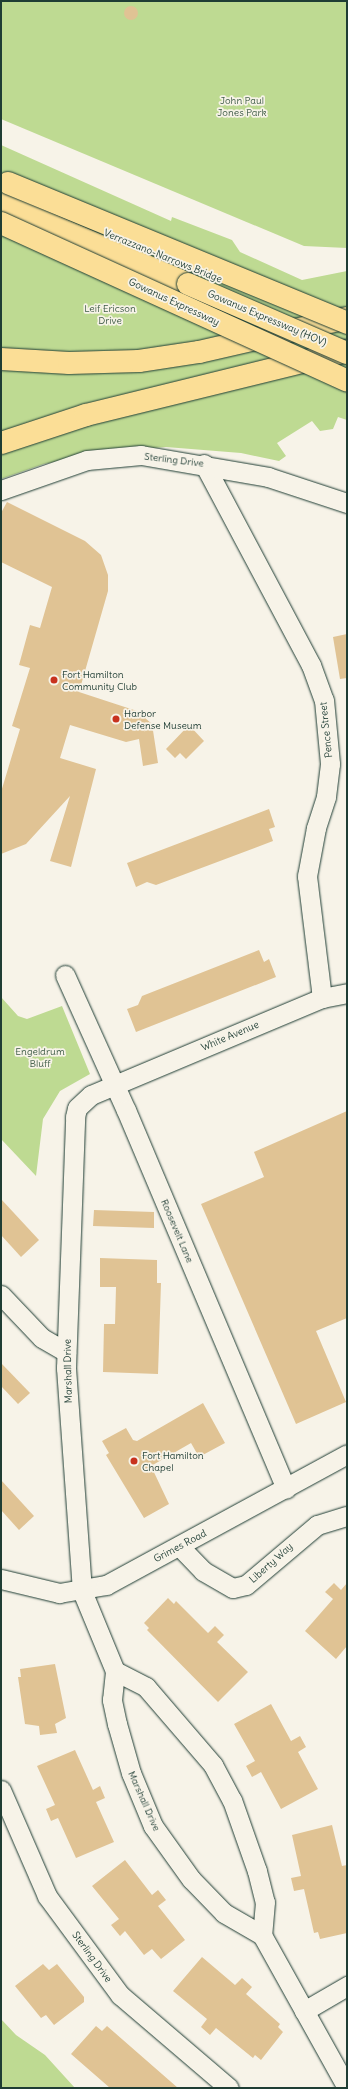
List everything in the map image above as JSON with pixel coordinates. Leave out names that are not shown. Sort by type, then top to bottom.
[{"type":"highway","points":[[8,194],[188,284]]},
{"type":"highway","name":"Verrazzano-Narrows Bridge","points":[[8,194],[340,321]]},
{"type":"highway","points":[[1,221],[188,284]]},
{"type":"highway","name":"Gowanus Expressway","points":[[1,221],[347,381]]},
{"type":"highway","name":"Gowanus Expressway (HOV)","points":[[188,284],[347,352]]},
{"type":"highway","points":[[340,321],[347,328]]},
{"type":"highway","points":[[340,321],[347,333]]},
{"type":"highway","points":[[1,359],[69,363],[139,361],[199,352],[340,321]]},
{"type":"highway","points":[[1,443],[86,415],[347,352]]},
{"type":"street","name":"Sterling Drive","points":[[1,490],[87,460],[141,456],[204,464],[268,477],[347,503]]},
{"type":"street","name":"Pence Street","points":[[204,464],[311,665],[324,700],[329,770],[307,876],[322,998]]},
{"type":"street","name":"Roosevelt Lane","points":[[65,975],[114,1084],[286,1489]]},
{"type":"street","name":"White Avenue","points":[[114,1084],[322,998],[347,993]]},
{"type":"street","name":"Marshall Drive","points":[[114,1084],[83,1101],[75,1117],[66,1352],[82,1591],[115,1671],[112,1700],[117,1724],[131,1773],[153,1826],[191,1879],[224,1914],[262,1935]]},
{"type":"street","points":[[1,1295],[42,1338],[66,1352]]},
{"type":"street","name":"Grimes Road","points":[[1,1579],[59,1593],[82,1591],[106,1586],[286,1489],[347,1454]]},
{"type":"street","name":"Liberty Way","points":[[179,1546],[217,1582],[233,1588],[246,1585],[317,1525],[347,1516]]},
{"type":"street","points":[[115,1671],[146,1687],[194,1740],[226,1788],[265,1902],[262,1935],[347,2088]]},
{"type":"street","name":"Sterling Drive","points":[[1,1790],[47,1896],[120,1995],[229,2088]]},
{"type":"street","points":[[304,2011],[347,1986]]},
{"type":"green space","name":"John Paul Jones Park","points":[[1,1],[347,1],[347,248],[304,246],[1,119]]},
{"type":"green space","name":"Leif Ericson Drive","points":[[1,145],[171,221],[172,217],[232,240],[240,252],[302,280],[347,271],[347,420],[338,417],[333,429],[320,431],[312,421],[277,443],[286,456],[279,461],[241,453],[166,447],[106,452],[44,464],[1,479]]},
{"type":"green space","name":"Engeldrum Bluff","points":[[1,997],[18,1016],[27,1019],[62,1006],[90,1074],[60,1091],[43,1119],[36,1176],[1,1139]]},
{"type":"green space","points":[[1,2019],[16,2035],[45,2055],[75,2088],[1,2088]]},
{"type":"building","points":[[131,6],[136,8],[138,13],[136,18],[131,20],[126,18],[124,13],[126,8]]},
{"type":"building","name":"Fort Hamilton Community Club","points":[[7,502],[85,541],[101,555],[108,575],[108,591],[79,692],[137,711],[152,724],[158,763],[143,766],[139,739],[126,742],[70,725],[60,758],[96,769],[71,867],[50,861],[70,796],[26,844],[1,854],[1,792],[20,729],[12,726],[30,668],[19,665],[30,625],[40,628],[52,587],[1,562],[1,513]]},
{"type":"building","points":[[347,634],[347,678],[340,679],[333,637]]},
{"type":"building","points":[[189,725],[204,741],[186,759],[180,753],[175,758],[166,749]]},
{"type":"building","points":[[269,809],[275,827],[269,829],[273,841],[156,885],[147,882],[136,887],[127,863]]},
{"type":"building","points":[[259,950],[264,962],[269,959],[276,977],[136,1032],[127,1009],[138,1005],[142,996]]},
{"type":"building","points":[[347,1111],[347,1318],[316,1331],[346,1402],[296,1424],[201,1204],[264,1177],[254,1152]]},
{"type":"building","points":[[1,1199],[39,1240],[21,1257],[1,1235]]},
{"type":"building","points":[[94,1210],[154,1212],[154,1228],[93,1226]]},
{"type":"building","points":[[100,1258],[157,1260],[157,1283],[161,1283],[158,1374],[103,1372],[104,1324],[115,1324],[116,1287],[100,1287]]},
{"type":"building","points":[[1,1363],[30,1393],[18,1404],[1,1386]]},
{"type":"building","name":"Fort Hamilton Chapel","points":[[203,1403],[225,1443],[199,1457],[191,1443],[151,1466],[169,1504],[144,1518],[106,1455],[109,1453],[102,1441],[126,1428],[133,1440],[137,1441]]},
{"type":"building","points":[[1,1480],[34,1516],[19,1530],[1,1510]]},
{"type":"building","points":[[334,1583],[341,1590],[347,1583],[347,1646],[336,1659],[305,1631],[333,1599],[325,1592]]},
{"type":"building","points":[[168,1598],[174,1604],[176,1601],[208,1633],[215,1626],[224,1635],[217,1642],[248,1672],[218,1702],[147,1630],[149,1628],[144,1623]]},
{"type":"building","points":[[55,1664],[66,1718],[55,1724],[57,1733],[40,1735],[39,1726],[25,1724],[18,1677],[21,1677],[20,1669]]},
{"type":"building","points":[[271,1704],[291,1741],[300,1736],[306,1747],[298,1752],[318,1789],[281,1809],[261,1772],[252,1777],[246,1766],[255,1761],[234,1724]]},
{"type":"building","points":[[75,1750],[93,1790],[100,1786],[105,1798],[96,1802],[114,1842],[76,1858],[58,1818],[51,1821],[46,1809],[55,1805],[37,1766]]},
{"type":"building","points":[[332,1825],[342,1866],[347,1865],[347,1933],[320,1939],[318,1932],[314,1933],[304,1889],[294,1891],[291,1878],[301,1876],[292,1835]]},
{"type":"building","points":[[125,1860],[152,1895],[158,1890],[166,1900],[158,1906],[185,1940],[161,1959],[152,1949],[144,1955],[125,1931],[120,1936],[111,1925],[119,1919],[92,1886]]},
{"type":"building","points":[[202,1957],[235,1985],[242,1978],[252,1987],[246,1994],[280,2024],[278,2027],[283,2032],[261,2060],[255,2055],[253,2058],[216,2028],[210,2035],[201,2027],[207,2019],[173,1991]]},
{"type":"building","points":[[43,1964],[49,1970],[57,1964],[84,1997],[84,2002],[54,2025],[46,2015],[41,2018],[15,1986]]},
{"type":"building","points":[[96,2026],[102,2031],[107,2026],[178,2088],[110,2088],[71,2054]]},
{"type":"place","name":"Fort Hamilton Community Club","points":[[54,680]]},
{"type":"place","name":"Harbor Defense Museum","points":[[116,719]]},
{"type":"place","name":"Fort Hamilton Chapel","points":[[134,1461]]}]
